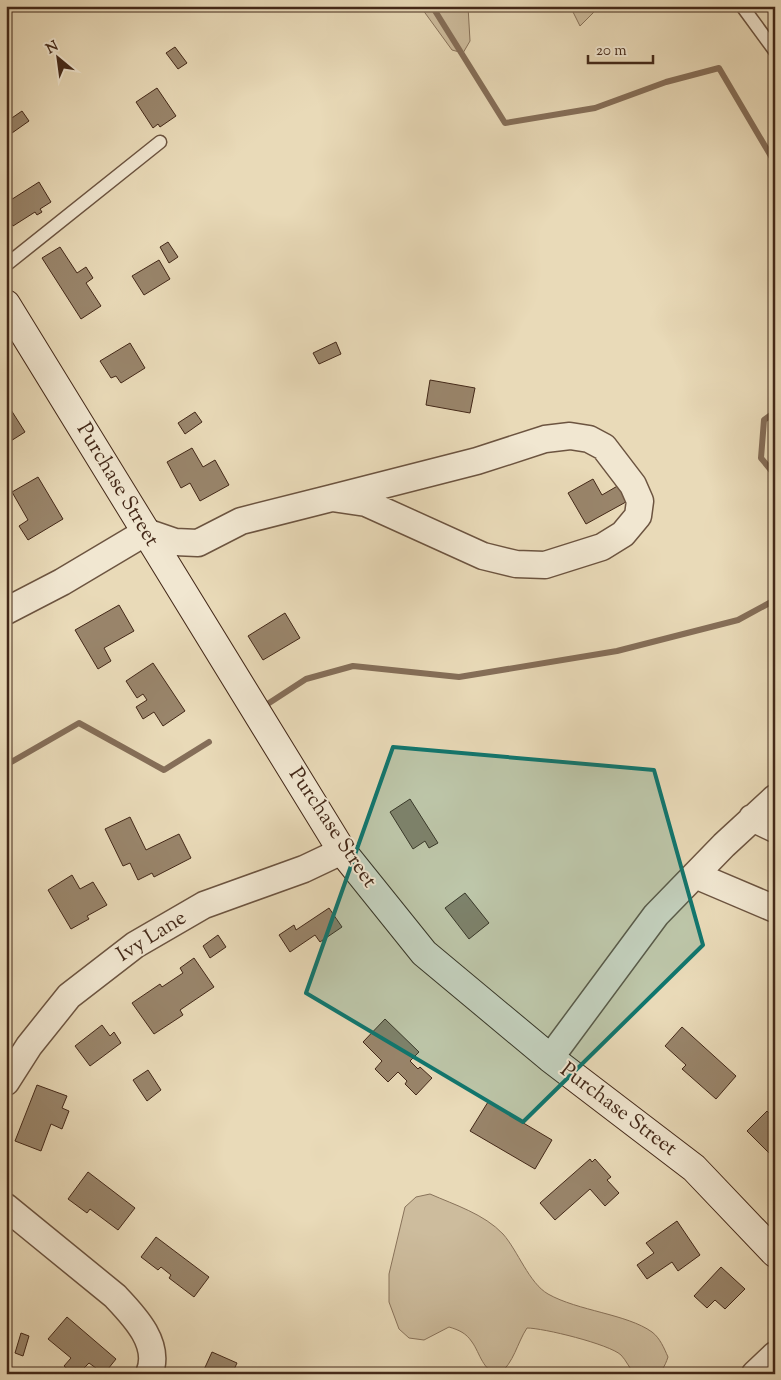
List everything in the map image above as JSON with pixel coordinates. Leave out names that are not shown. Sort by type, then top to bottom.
[{"type":"main road","name":"Purchase Street","points":[[6,304],[342,851],[424,954],[550,1058],[694,1168],[775,1253]]},
{"type":"street","points":[[6,611],[62,582],[146,532],[175,542],[198,543],[241,521],[332,498],[477,462],[545,439],[570,436],[590,439],[604,447],[633,485],[640,501],[638,516],[623,534],[602,547],[559,562],[531,565],[483,556],[366,503],[332,498]]},
{"type":"street","points":[[550,1058],[656,915],[695,875],[764,824],[775,798]]},
{"type":"street","name":"Ivy Lane","points":[[6,1082],[29,1046],[69,996],[134,945],[204,905],[304,869],[342,851]]},
{"type":"street","points":[[695,875],[775,909]]},
{"type":"street","points":[[6,1207],[115,1296],[130,1312],[144,1331],[152,1352],[149,1374]]},
{"type":"street","points":[[755,1374],[775,1355]]},
{"type":"lane","points":[[742,6],[775,51]]},
{"type":"lane","points":[[6,266],[160,142]]},
{"type":"highlighted area","points":[[393,747],[654,770],[703,945],[523,1122],[306,993]]},
{"type":"shaded area","points":[[420,6],[468,6],[470,41],[463,53],[452,50]]},
{"type":"shaded area","points":[[570,6],[600,6],[580,26]]},
{"type":"shaded area","points":[[430,1194],[469,1211],[495,1227],[508,1241],[529,1275],[548,1294],[573,1305],[629,1321],[655,1334],[668,1357],[663,1369],[652,1374],[635,1374],[621,1355],[604,1346],[575,1337],[527,1328],[512,1359],[499,1374],[489,1370],[470,1339],[456,1329],[449,1327],[424,1340],[409,1338],[399,1329],[389,1302],[389,1274],[405,1207],[416,1197]]},
{"type":"building","points":[[175,47],[187,63],[178,69],[166,53]]},
{"type":"building","points":[[157,88],[176,116],[160,127],[158,124],[153,128],[136,102]]},
{"type":"building","points":[[22,111],[29,121],[12,133],[6,122]]},
{"type":"building","points":[[39,182],[51,202],[40,209],[42,212],[37,215],[35,212],[13,226],[6,215],[6,203]]},
{"type":"building","points":[[168,242],[178,257],[169,263],[160,247]]},
{"type":"building","points":[[60,247],[77,273],[86,267],[93,278],[86,283],[101,306],[81,319],[42,258]]},
{"type":"building","points":[[159,260],[170,279],[144,295],[132,276]]},
{"type":"building","points":[[336,342],[341,354],[319,364],[313,353]]},
{"type":"building","points":[[130,343],[145,368],[121,383],[116,376],[111,378],[100,361]]},
{"type":"building","points":[[430,380],[475,388],[470,413],[426,405]]},
{"type":"building","points":[[6,402],[25,432],[6,444]]},
{"type":"building","points":[[195,412],[202,422],[185,434],[178,423]]},
{"type":"building","points":[[192,448],[203,467],[215,460],[229,485],[200,501],[190,483],[181,488],[167,462]]},
{"type":"building","points":[[38,477],[63,519],[28,540],[19,526],[28,520],[12,492]]},
{"type":"building","points":[[593,479],[602,495],[626,481],[635,497],[586,524],[568,493]]},
{"type":"building","points":[[119,605],[134,631],[104,648],[111,661],[98,669],[75,630]]},
{"type":"building","points":[[285,613],[300,638],[263,660],[248,636]]},
{"type":"building","points":[[153,663],[185,711],[163,726],[154,712],[143,719],[136,707],[147,700],[143,694],[137,698],[126,681]]},
{"type":"building","points":[[410,799],[438,843],[429,848],[425,841],[413,849],[390,812]]},
{"type":"building","points":[[130,817],[146,850],[179,834],[191,858],[154,877],[152,873],[138,880],[130,863],[123,866],[105,829]]},
{"type":"building","points":[[72,875],[80,889],[93,882],[107,905],[87,916],[89,919],[71,929],[48,890]]},
{"type":"building","points":[[465,893],[489,923],[469,939],[445,908]]},
{"type":"building","points":[[329,908],[342,927],[320,942],[315,935],[290,952],[279,935],[294,925],[296,930]]},
{"type":"building","points":[[218,935],[226,947],[210,958],[203,946]]},
{"type":"building","points":[[194,958],[214,987],[180,1010],[183,1015],[154,1034],[132,1003],[160,984],[162,987],[183,973],[180,968]]},
{"type":"building","points":[[385,1019],[419,1052],[410,1061],[432,1078],[416,1095],[405,1084],[407,1081],[398,1072],[388,1082],[375,1069],[382,1061],[363,1042]]},
{"type":"building","points":[[102,1025],[110,1036],[114,1032],[121,1043],[90,1066],[75,1046]]},
{"type":"building","points":[[682,1027],[736,1076],[716,1099],[682,1069],[686,1065],[665,1046]]},
{"type":"building","points":[[148,1070],[161,1090],[147,1101],[133,1080]]},
{"type":"building","points":[[37,1085],[67,1096],[62,1108],[69,1111],[62,1129],[51,1124],[41,1151],[15,1141]]},
{"type":"building","points":[[488,1102],[552,1140],[535,1169],[470,1131]]},
{"type":"building","points":[[767,1111],[775,1119],[774,1158],[747,1131]]},
{"type":"building","points":[[590,1159],[592,1162],[595,1159],[611,1177],[607,1180],[619,1193],[605,1206],[590,1189],[555,1220],[540,1203]]},
{"type":"building","points":[[88,1172],[135,1208],[118,1230],[90,1209],[87,1213],[68,1199]]},
{"type":"building","points":[[677,1221],[700,1255],[678,1271],[672,1262],[647,1279],[637,1265],[654,1253],[646,1243]]},
{"type":"building","points":[[156,1237],[209,1277],[194,1297],[169,1278],[171,1275],[161,1267],[158,1270],[141,1257]]},
{"type":"building","points":[[721,1267],[745,1289],[725,1309],[715,1300],[707,1308],[694,1296]]},
{"type":"building","points":[[67,1317],[116,1359],[104,1374],[89,1363],[84,1368],[87,1370],[84,1374],[73,1374],[64,1366],[71,1358],[48,1339]]},
{"type":"building","points":[[21,1333],[29,1336],[23,1356],[15,1353]]},
{"type":"building","points":[[212,1352],[237,1363],[232,1374],[202,1374]]},
{"type":"waterway","points":[[432,6],[505,123],[595,108],[666,82],[719,68],[775,163]]},
{"type":"waterway","points":[[775,412],[764,420],[761,458],[775,475]]},
{"type":"waterway","points":[[266,705],[306,679],[353,666],[459,677],[617,651],[738,620],[775,600]]},
{"type":"waterway","points":[[6,765],[79,723],[164,770],[209,742]]}]
